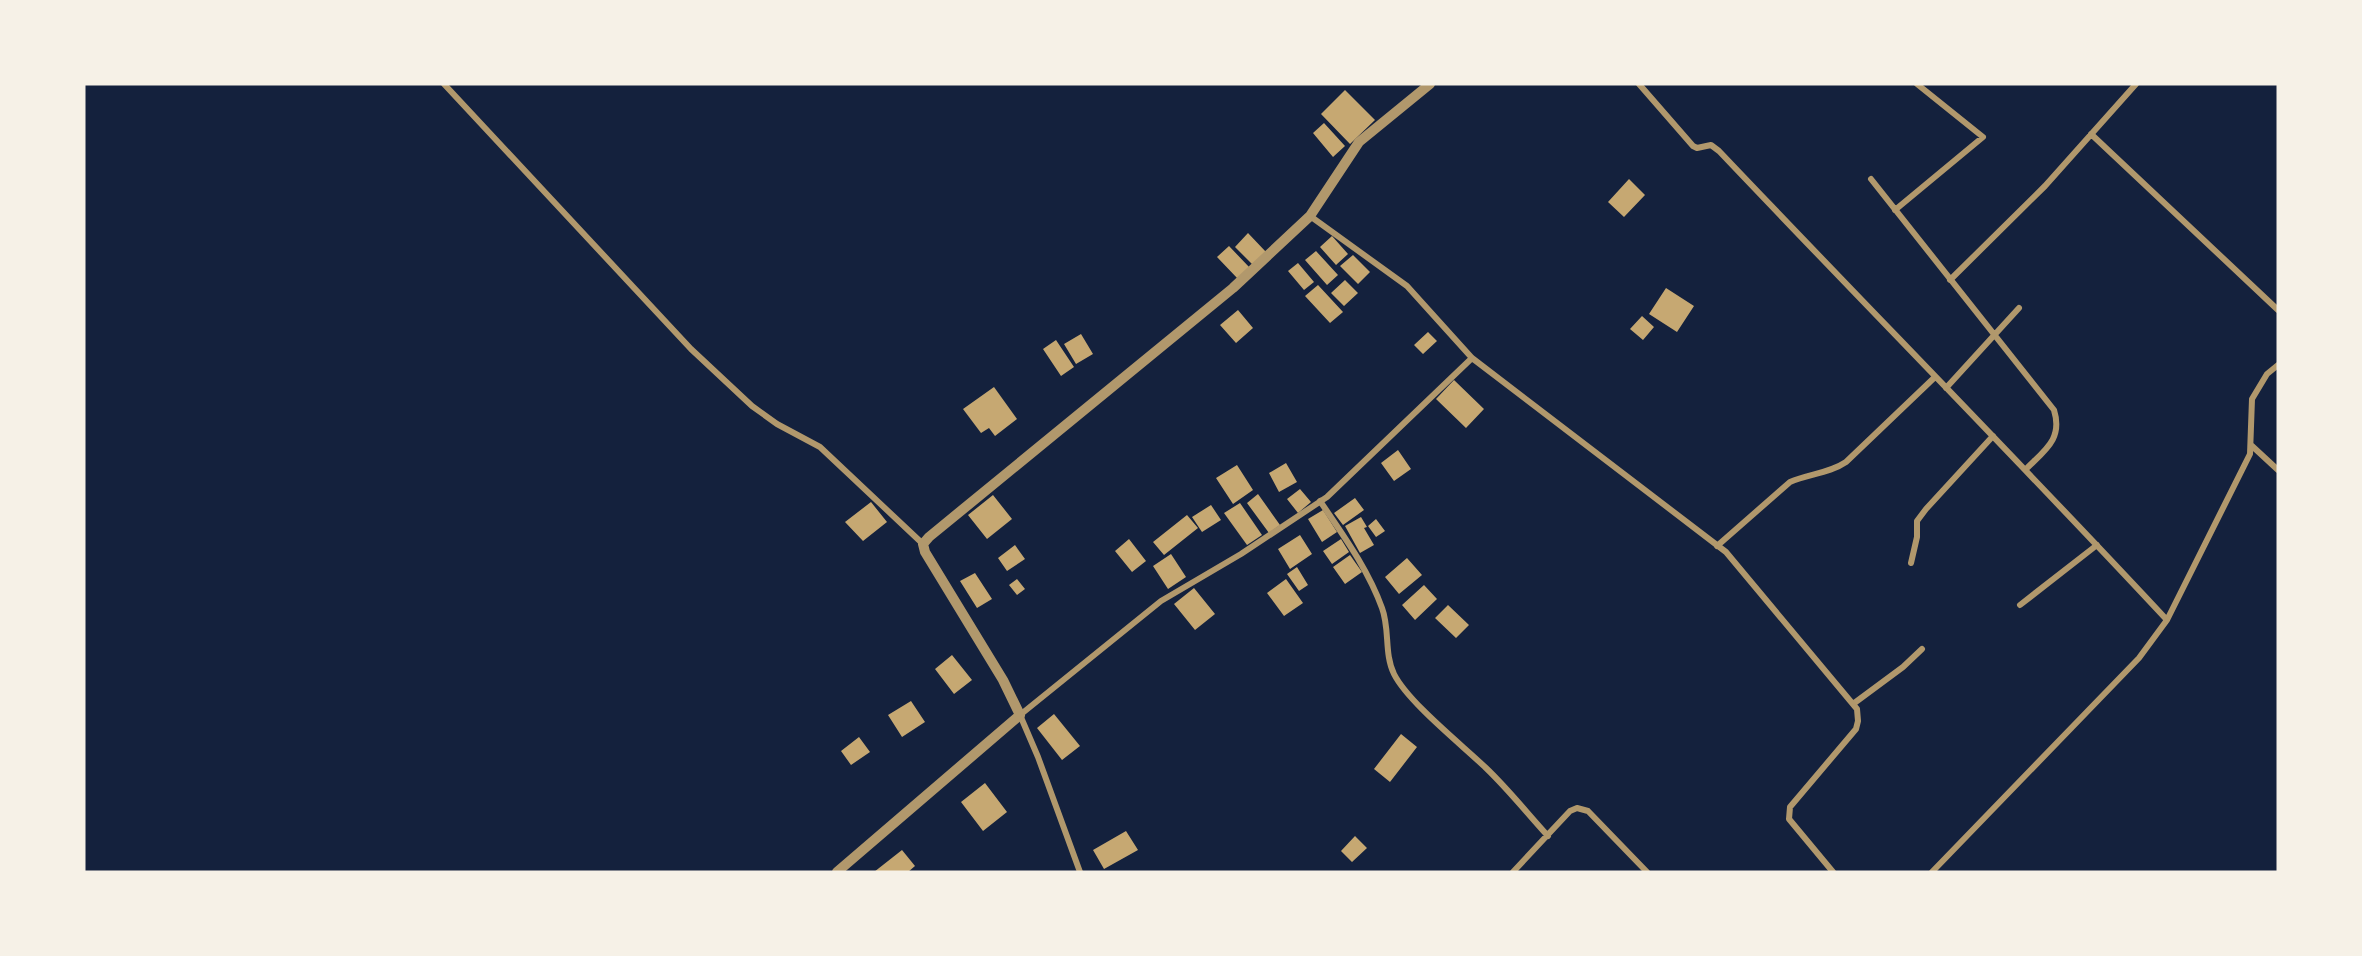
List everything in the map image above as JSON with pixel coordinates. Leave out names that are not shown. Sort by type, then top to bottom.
[{"type":"street","points":[[444,84],[714,372],[769,418],[820,447],[923,544],[925,552],[1003,680],[1020,715],[1038,757],[1080,872]]},
{"type":"street","points":[[923,544],[938,529],[1233,288],[1310,216],[1359,142],[1430,84]]},
{"type":"street","points":[[1639,84],[1693,146],[1697,148],[1711,145],[1719,151],[2026,469],[2167,621]]},
{"type":"street","points":[[1895,210],[1983,137],[1917,84]]},
{"type":"street","points":[[1950,280],[2045,186],[2136,84]]},
{"type":"street","points":[[2091,134],[2278,310]]},
{"type":"street","points":[[1871,179],[2054,410],[2058,423],[2050,444],[2026,469]]},
{"type":"street","points":[[1310,216],[1407,286],[1472,358],[1726,552],[1853,704],[1858,715],[1856,729],[1790,807],[1788,813],[1789,819],[1833,872]]},
{"type":"street","points":[[1946,388],[2019,308]]},
{"type":"street","points":[[837,872],[1020,715],[1161,601],[1241,554],[1320,501],[1472,358]]},
{"type":"street","points":[[1932,872],[2139,658],[2167,621],[2250,454],[2252,399],[2267,374],[2278,365]]},
{"type":"street","points":[[1717,546],[1790,482],[1835,469],[1846,462],[1935,377]]},
{"type":"street","points":[[1911,563],[1917,521],[1994,436]]},
{"type":"street","points":[[2252,445],[2278,470]]},
{"type":"street","points":[[1320,501],[1367,573],[1387,625],[1390,662],[1399,683],[1489,771],[1548,836]]},
{"type":"street","points":[[2020,605],[2097,544]]},
{"type":"street","points":[[1853,704],[1903,667],[1922,649]]},
{"type":"street","points":[[1514,872],[1576,808],[1588,811],[1647,872]]},
{"type":"building","points":[[1345,90],[1375,120],[1350,144],[1321,114]]},
{"type":"building","points":[[1324,123],[1345,146],[1333,157],[1313,133]]},
{"type":"building","points":[[1629,179],[1645,195],[1624,217],[1608,202]]},
{"type":"building","points":[[1248,233],[1266,252],[1253,265],[1235,247]]},
{"type":"building","points":[[1332,236],[1348,254],[1336,265],[1320,247]]},
{"type":"building","points":[[1229,246],[1250,268],[1238,279],[1217,257]]},
{"type":"building","points":[[1316,251],[1338,275],[1327,285],[1305,260]]},
{"type":"building","points":[[1353,255],[1370,272],[1358,284],[1340,266]]},
{"type":"building","points":[[1298,263],[1314,282],[1304,290],[1288,271]]},
{"type":"building","points":[[1345,280],[1358,293],[1344,306],[1331,293]]},
{"type":"building","points":[[1318,285],[1343,312],[1330,323],[1305,296]]},
{"type":"building","points":[[1666,288],[1694,306],[1677,332],[1649,314]]},
{"type":"building","points":[[1238,310],[1253,328],[1236,343],[1220,325]]},
{"type":"building","points":[[1642,316],[1654,327],[1643,340],[1630,329]]},
{"type":"building","points":[[1428,332],[1437,341],[1423,354],[1414,345]]},
{"type":"building","points":[[1081,334],[1093,354],[1076,364],[1064,344]]},
{"type":"building","points":[[1056,340],[1074,367],[1061,376],[1043,349]]},
{"type":"building","points":[[1454,380],[1484,409],[1466,428],[1436,399]]},
{"type":"building","points":[[994,387],[1017,419],[995,436],[989,428],[981,433],[963,409]]},
{"type":"building","points":[[1398,450],[1411,469],[1394,481],[1381,463]]},
{"type":"building","points":[[1286,463],[1297,482],[1279,492],[1269,473]]},
{"type":"building","points":[[1237,465],[1253,490],[1233,504],[1216,478]]},
{"type":"building","points":[[1300,489],[1311,502],[1298,513],[1287,499]]},
{"type":"building","points":[[1258,494],[1280,525],[1269,533],[1247,503]]},
{"type":"building","points":[[993,495],[1012,519],[987,539],[968,515]]},
{"type":"building","points":[[1355,498],[1364,510],[1343,525],[1334,513]]},
{"type":"building","points":[[871,502],[887,522],[863,541],[845,522]]},
{"type":"building","points":[[1240,503],[1262,535],[1247,545],[1224,513]]},
{"type":"building","points":[[1211,505],[1221,520],[1202,532],[1192,517]]},
{"type":"building","points":[[1323,510],[1337,532],[1322,542],[1308,519]]},
{"type":"building","points":[[1187,515],[1198,528],[1164,555],[1153,542]]},
{"type":"building","points":[[1361,517],[1367,527],[1364,528],[1374,545],[1360,553],[1345,526]]},
{"type":"building","points":[[1376,519],[1385,531],[1376,537],[1368,526]]},
{"type":"building","points":[[1300,535],[1312,554],[1290,569],[1278,549]]},
{"type":"building","points":[[1129,539],[1146,561],[1132,572],[1115,551]]},
{"type":"building","points":[[1341,539],[1349,552],[1332,564],[1323,551]]},
{"type":"building","points":[[1015,545],[1025,559],[1007,571],[998,558]]},
{"type":"building","points":[[1171,554],[1186,577],[1168,589],[1153,566]]},
{"type":"building","points":[[1350,555],[1362,572],[1345,584],[1333,567]]},
{"type":"building","points":[[1407,558],[1422,575],[1399,594],[1385,577]]},
{"type":"building","points":[[1297,567],[1308,585],[1299,591],[1287,574]]},
{"type":"building","points":[[975,573],[992,599],[977,608],[960,581]]},
{"type":"building","points":[[1017,579],[1025,589],[1017,595],[1009,585]]},
{"type":"building","points":[[1286,579],[1303,603],[1284,616],[1267,593]]},
{"type":"building","points":[[1424,585],[1437,599],[1415,620],[1402,605]]},
{"type":"building","points":[[1194,588],[1215,614],[1195,630],[1174,604]]},
{"type":"building","points":[[1448,605],[1469,625],[1456,638],[1435,618]]},
{"type":"building","points":[[952,655],[972,680],[954,694],[935,669]]},
{"type":"building","points":[[911,701],[925,722],[902,737],[888,715]]},
{"type":"building","points":[[1054,714],[1080,746],[1062,760],[1037,728]]},
{"type":"building","points":[[1401,734],[1417,747],[1390,782],[1374,769]]},
{"type":"building","points":[[859,737],[870,752],[851,765],[841,751]]},
{"type":"building","points":[[985,783],[1007,812],[983,831],[961,802]]},
{"type":"building","points":[[1126,831],[1138,850],[1104,869],[1093,850]]},
{"type":"building","points":[[1355,836],[1367,848],[1352,862],[1341,851]]},
{"type":"building","points":[[902,850],[915,866],[908,872],[874,872]]}]
